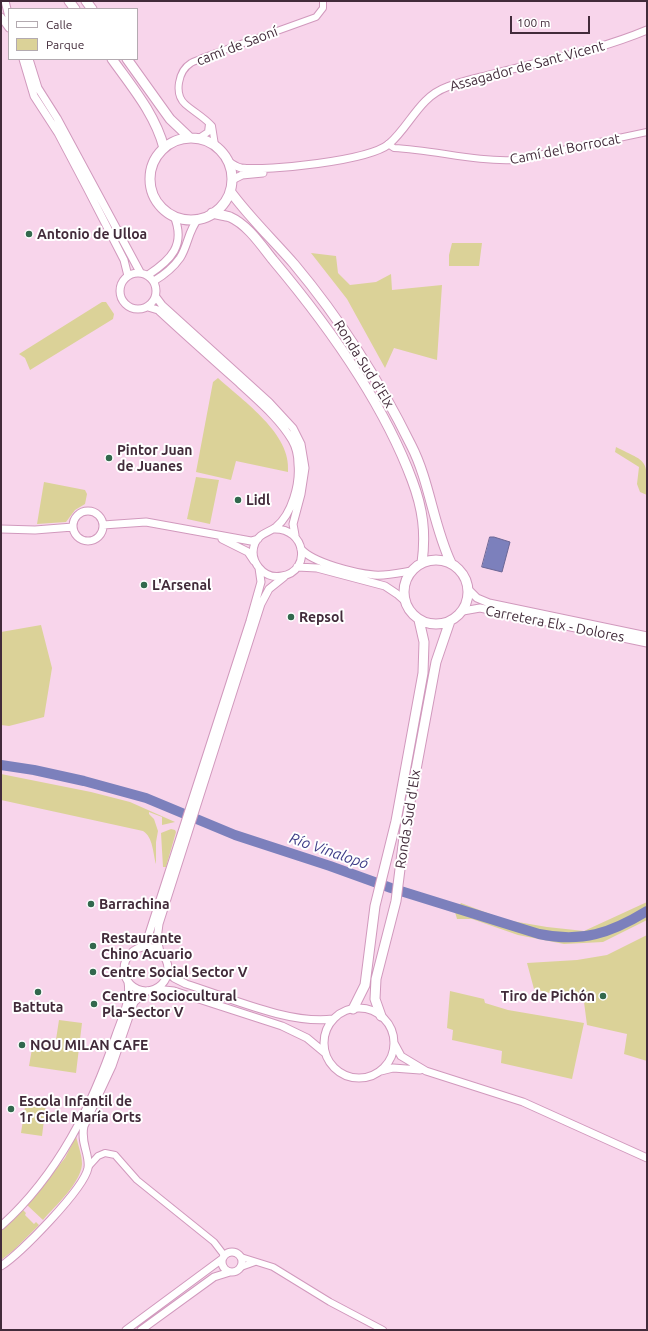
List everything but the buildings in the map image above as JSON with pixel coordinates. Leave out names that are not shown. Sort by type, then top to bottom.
[{"type":"highway","points":[[113,60],[148,110],[160,133],[164,148]]},
{"type":"highway","points":[[127,60],[170,119],[190,138]]},
{"type":"highway","points":[[190,138],[199,138],[215,145],[228,161],[232,180],[230,191],[223,204],[212,214],[198,219],[186,219],[174,216],[163,208],[155,198],[150,185],[151,171],[155,159],[164,148],[176,140],[190,138]]},
{"type":"highway","name":"Ronda Sud d'Elx","points":[[230,191],[241,206],[294,264],[334,315],[371,371],[412,447],[425,480],[440,536],[451,563]]},
{"type":"highway","name":"Ronda Sud d'Elx","points":[[212,214],[230,217],[249,231],[324,325],[362,382],[396,441],[413,481],[422,514],[425,536],[422,563]]},
{"type":"highway","points":[[431,560],[442,560],[451,563],[463,574],[469,590],[463,611],[450,621],[440,624],[429,624],[419,620],[413,615],[406,602],[404,589],[411,571],[422,563],[431,560]]},
{"type":"highway","name":"Ronda Sud d'Elx","points":[[353,1009],[365,985],[378,891],[390,845],[423,673],[424,642],[419,620]]},
{"type":"highway","name":"Ronda Sud d'Elx","points":[[381,1016],[375,999],[375,989],[397,896],[409,802],[436,662],[450,621]]},
{"type":"main road","points":[[1,5],[4,1]]},
{"type":"main road","points":[[4,1],[8,14]]},
{"type":"main road","points":[[1,17],[8,27]]},
{"type":"main road","name":"Assagador de Sant Vicent","points":[[232,180],[242,175],[278,171],[361,154],[388,144],[401,132],[421,105],[445,88],[524,66],[589,51],[623,40],[647,30]]},
{"type":"main road","points":[[23,60],[34,96],[58,133],[124,260],[128,276]]},
{"type":"main road","points":[[29,60],[38,88],[57,118],[140,272]]},
{"type":"main road","name":"Assagador de Sant Vicent","points":[[228,161],[239,168],[257,169],[312,164]]},
{"type":"main road","points":[[148,275],[167,261],[174,251],[178,237],[177,223],[174,216]]},
{"type":"main road","points":[[154,281],[169,271],[180,257],[191,226],[198,219]]},
{"type":"main road","points":[[148,307],[156,297],[157,289],[154,281],[148,275],[140,272],[128,276],[124,280],[120,290],[124,302],[135,309],[148,307],[158,310],[266,407],[285,428],[293,442],[299,466],[294,494],[283,521],[274,529],[262,534],[258,539],[254,550],[261,582],[159,924],[157,939],[160,952],[166,960],[168,971],[164,982],[155,989]]},
{"type":"main road","points":[[156,297],[162,305],[269,402],[293,428],[301,444],[305,468],[301,494],[293,524],[296,537],[301,548],[306,554],[320,562],[373,575],[411,571]]},
{"type":"main road","points":[[88,511],[98,515],[103,524],[101,535],[90,542],[83,541],[78,538],[73,527],[76,516],[88,511]]},
{"type":"main road","points":[[103,524],[146,522],[172,525],[215,536],[251,541],[258,539]]},
{"type":"main road","points":[[1,529],[35,530],[73,527]]},
{"type":"main road","points":[[274,529],[286,530],[296,537]]},
{"type":"main road","points":[[215,536],[248,552],[264,572],[275,577],[288,575]]},
{"type":"main road","points":[[197,796],[261,604],[274,584],[297,567],[300,561],[301,548]]},
{"type":"main road","points":[[297,567],[317,568],[385,586],[406,602]]},
{"type":"main road","name":"Carretera Elx - Dolores","points":[[469,590],[477,598],[490,603],[647,636]]},
{"type":"main road","name":"Carretera Elx - Dolores","points":[[463,611],[480,608],[647,643]]},
{"type":"main road","points":[[1,1226],[17,1211],[48,1176],[76,1132],[110,1054],[128,999],[128,982],[124,970],[126,959],[147,940],[185,835]]},
{"type":"main road","points":[[140,947],[150,947],[160,952]]},
{"type":"main road","points":[[168,971],[174,978],[186,984],[284,1015],[313,1021],[333,1019]]},
{"type":"main road","points":[[128,982],[136,989],[147,991],[155,989],[174,991],[282,1026],[307,1038],[325,1053],[332,1066],[348,1077],[364,1078],[393,1068],[426,1071],[523,1102],[580,1126],[647,1158]]},
{"type":"main road","points":[[1,1266],[32,1239],[62,1206],[76,1189],[88,1167],[83,1142],[84,1126],[112,1066],[134,1002],[147,991]]},
{"type":"main road","points":[[325,1053],[325,1035],[333,1019],[344,1011],[353,1009],[372,1011],[381,1016],[390,1028],[394,1043],[401,1056],[426,1071]]},
{"type":"main road","points":[[381,1071],[390,1059],[394,1043]]},
{"type":"main road","points":[[550,1114],[647,1162]]},
{"type":"main road","points":[[126,1330],[223,1257],[233,1252],[241,1257],[241,1267],[236,1271],[214,1277],[141,1330]]},
{"type":"main road","points":[[223,1257],[224,1269],[230,1272]]},
{"type":"street","name":"camí de Saoní","points":[[209,124],[182,99],[179,88],[180,78],[185,69],[191,63],[202,58],[316,17],[323,8],[323,1]]},
{"type":"street","points":[[199,138],[208,132],[209,124]]},
{"type":"street","points":[[209,124],[214,132],[215,145]]},
{"type":"street","name":"Camí del Borrocat","points":[[388,144],[394,148],[445,153],[498,161],[515,160],[647,132]]},
{"type":"street","points":[[88,1167],[98,1156],[105,1153],[115,1155],[134,1177],[186,1221],[214,1242],[223,1257]]},
{"type":"street","points":[[241,1257],[273,1267],[330,1302],[383,1330]]},
{"type":"street","points":[[241,1267],[257,1261]]},
{"type":"green space","points":[[452,243],[482,243],[479,266],[449,266],[449,255]]},
{"type":"green space","points":[[311,253],[336,256],[338,273],[350,285],[376,282],[391,274],[392,290],[442,285],[437,360],[394,348],[385,368],[347,299]]},
{"type":"green space","points":[[102,302],[106,302],[114,314],[113,319],[30,370],[25,358],[19,354]]},
{"type":"green space","points":[[218,378],[264,419],[274,432],[282,445],[287,458],[288,472],[236,461],[231,480],[196,472],[213,382]]},
{"type":"green space","points":[[616,447],[640,459],[644,463],[647,474],[647,495],[640,492],[637,484],[639,467],[615,452]]},
{"type":"green space","points":[[196,477],[219,480],[210,524],[187,519]]},
{"type":"green space","points":[[44,482],[85,490],[87,494],[85,504],[75,510],[66,522],[37,524]]},
{"type":"green space","points":[[41,625],[52,668],[44,717],[9,726],[1,725],[1,632]]},
{"type":"green space","points":[[1,774],[91,792],[130,802],[175,822],[162,825],[162,817],[149,812],[154,819],[158,831],[156,842],[156,864],[151,841],[143,831],[1,800]]},
{"type":"green space","points":[[171,829],[175,830],[176,832],[166,867],[163,867],[161,833]]},
{"type":"green space","points":[[647,902],[647,920],[603,942],[564,944],[518,935],[472,919],[457,919],[455,912],[461,903],[506,920],[547,927],[584,931]]},
{"type":"green space","name":"Tiro de Pichón","points":[[647,935],[647,1061],[624,1054],[627,1034],[587,1025],[584,1002],[534,989],[527,963],[577,960],[607,955]]},
{"type":"green space","points":[[450,991],[484,999],[485,1003],[508,1010],[584,1023],[572,1079],[501,1063],[502,1051],[452,1040],[453,1030],[447,1028]]},
{"type":"green space","points":[[59,1020],[82,1023],[76,1073],[29,1066],[33,1043],[55,1046]]},
{"type":"green space","points":[[26,1101],[46,1104],[42,1136],[21,1133]]},
{"type":"green space","points":[[76,1136],[82,1161],[81,1171],[67,1194],[43,1220],[27,1205],[65,1158]]},
{"type":"green space","points":[[23,1210],[26,1213],[25,1215],[34,1224],[36,1222],[39,1225],[14,1250],[1,1260],[1,1231]]},
{"type":"water","points":[[490,537],[510,542],[502,572],[482,567]]},
{"type":"waterway","name":"Río Vinalopó","points":[[1,765],[34,770],[84,781],[146,798],[235,835],[330,866],[391,888],[539,934],[569,937],[596,934],[621,925],[647,911]]},
{"type":"place","name":"Antonio de Ulloa","points":[[29,234]]},
{"type":"place","name":"Pintor Juan de Juanes","points":[[109,458]]},
{"type":"place","name":"Lidl","points":[[238,500]]},
{"type":"place","name":"L'Arsenal","points":[[144,585]]},
{"type":"place","name":"Repsol","points":[[291,617]]},
{"type":"place","name":"Barrachina","points":[[91,904]]},
{"type":"place","name":"Restaurante Chino Acuario","points":[[93,946]]},
{"type":"place","name":"Centre Social Sector V","points":[[93,972]]},
{"type":"place","name":"Battuta","points":[[38,992]]},
{"type":"place","name":"Tiro de Pichón","points":[[603,996]]},
{"type":"place","name":"Centre Sociocultural Pla-Sector V","points":[[94,1004]]},
{"type":"place","name":"NOU MILAN CAFE","points":[[22,1045]]},
{"type":"place","name":"Escola Infantil de 1r Cicle María Orts","points":[[11,1109]]}]
